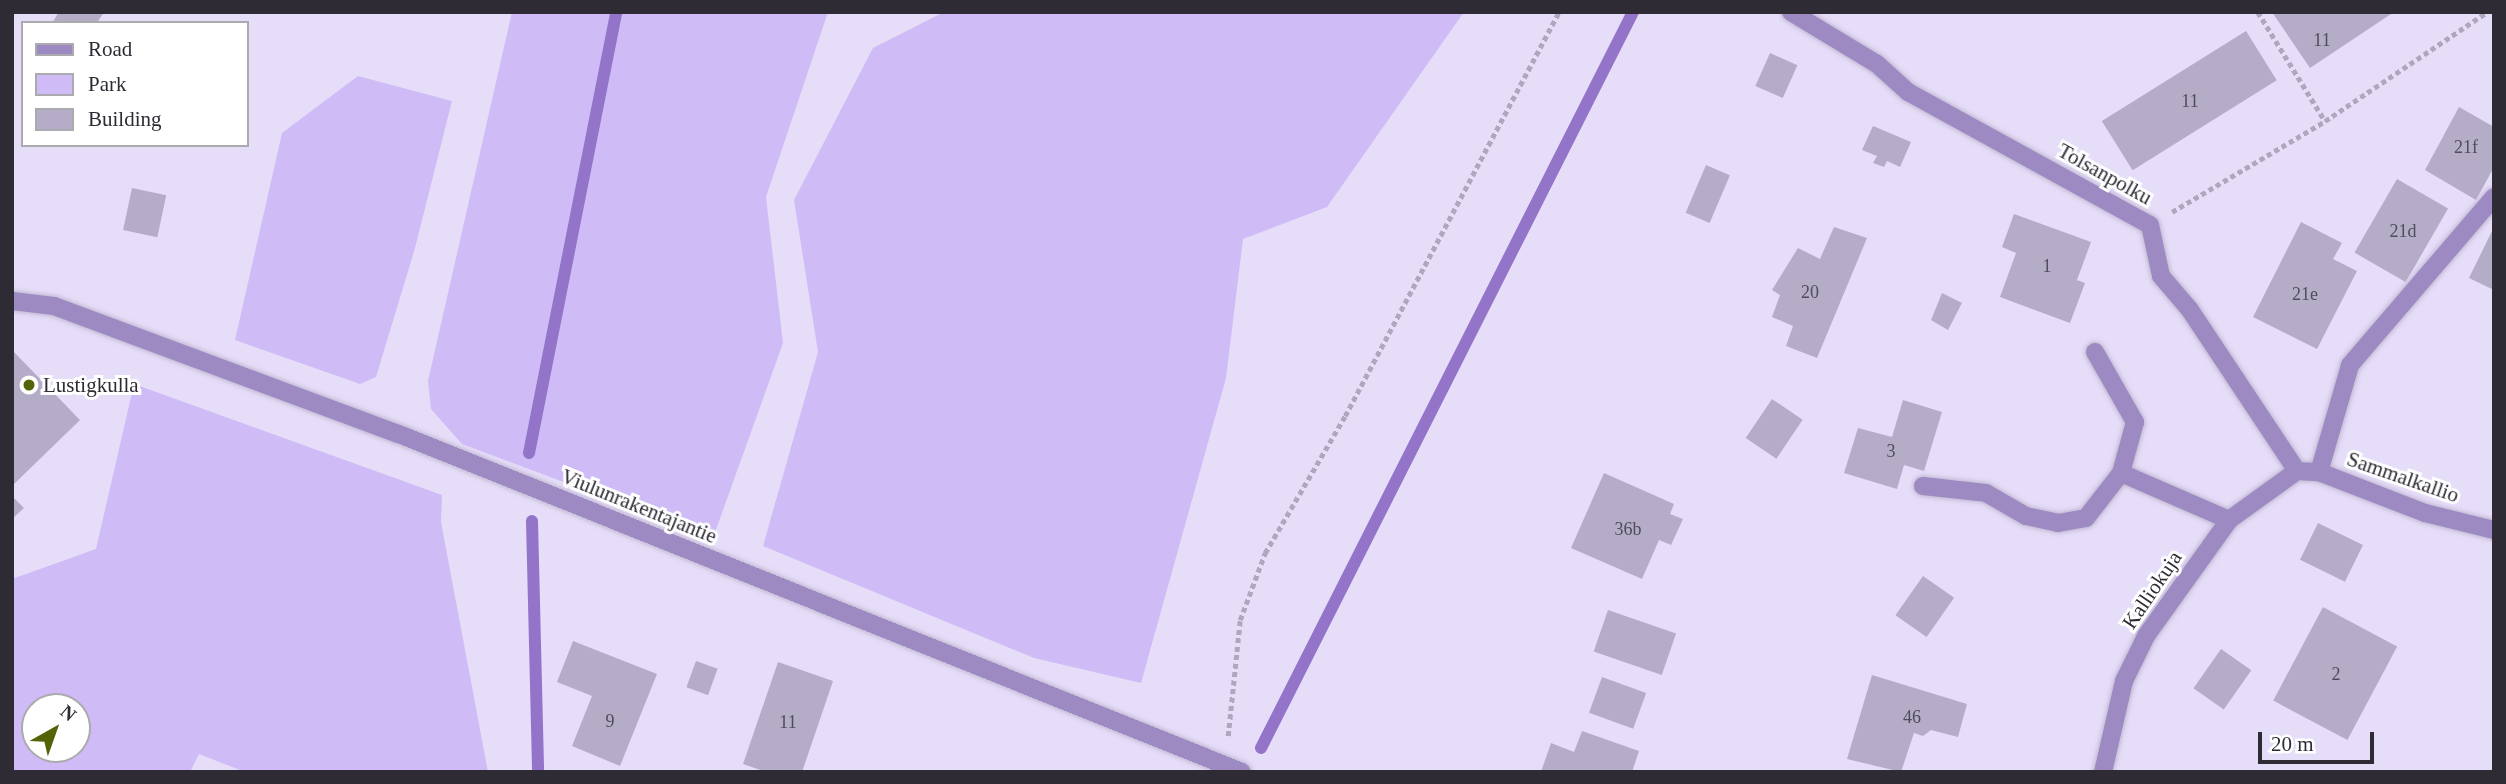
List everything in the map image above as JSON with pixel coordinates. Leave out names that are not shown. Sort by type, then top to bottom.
[{"type":"street","name":"Tolsanpolku","points":[[1791,12],[1877,64],[1908,92],[2150,225],[2161,276],[2190,310],[2297,471]]},
{"type":"street","points":[[2319,472],[2350,365],[2494,197]]},
{"type":"street","name":"Viulunrakentajantie","points":[[12,300],[54,306],[399,434],[1221,768],[1242,772]]},
{"type":"street","points":[[1923,486],[1986,493],[2026,516],[2058,523],[2087,518],[2121,473],[2135,422],[2095,352]]},
{"type":"street","name":"Sammalkallio","points":[[2297,471],[2319,472],[2425,513],[2493,527]]},
{"type":"street","name":"Kalliokuja","points":[[2103,772],[2124,681],[2146,636],[2229,520],[2297,471]]},
{"type":"street","points":[[2121,473],[2229,520]]},
{"type":"path","points":[[1221,768],[1235,692],[1241,620],[1265,553],[1345,416],[1559,12]]},
{"type":"path","points":[[2259,12],[2325,121]]},
{"type":"path","points":[[2150,225],[2325,121],[2487,12]]},
{"type":"green space","points":[[512,12],[828,12],[766,197],[783,343],[713,538],[462,444],[431,409],[428,381]]},
{"type":"green space","points":[[944,12],[1464,12],[1327,207],[1243,239],[1226,378],[1141,683],[1034,658],[763,546],[818,352],[794,200],[873,48]]},
{"type":"green space","points":[[358,76],[452,101],[415,248],[376,377],[360,384],[235,340],[282,133]]},
{"type":"green space","points":[[134,384],[442,495],[441,522],[488,772],[245,772],[199,754],[190,772],[12,772],[12,579],[96,549]]},
{"type":"building","points":[[59,12],[104,12],[98,21],[53,21]]},
{"type":"building","points":[[2272,12],[2394,12],[2310,68]]},
{"type":"building","points":[[2246,31],[2277,80],[2133,170],[2102,121]]},
{"type":"building","points":[[1770,53],[1797,65],[1783,98],[1755,86]]},
{"type":"building","points":[[2459,107],[2494,127],[2494,167],[2476,200],[2425,170]]},
{"type":"building","points":[[1873,126],[1911,142],[1900,167],[1887,161],[1884,167],[1873,163],[1877,156],[1862,150]]},
{"type":"building","points":[[1706,165],[1730,175],[1710,223],[1686,213]]},
{"type":"building","points":[[2397,179],[2448,208],[2406,282],[2354,253]]},
{"type":"building","points":[[132,188],[166,195],[157,237],[123,230]]},
{"type":"building","points":[[2014,214],[2091,242],[2077,280],[2085,283],[2070,323],[2000,297],[2016,253],[2002,247]]},
{"type":"building","points":[[2301,222],[2342,243],[2333,259],[2357,271],[2317,349],[2253,317]]},
{"type":"building","points":[[1834,227],[1867,238],[1817,358],[1786,346],[1793,326],[1772,317],[1780,295],[1772,290],[1798,248],[1820,259]]},
{"type":"building","points":[[2494,227],[2494,290],[2469,278]]},
{"type":"building","points":[[1942,293],[1962,303],[1948,330],[1931,320]]},
{"type":"building","name":"Lustigkulla","points":[[12,350],[80,420],[12,486]]},
{"type":"building","points":[[1772,399],[1803,420],[1776,459],[1746,438]]},
{"type":"building","points":[[1903,400],[1942,412],[1924,471],[1904,465],[1897,489],[1844,473],[1858,428],[1892,437]]},
{"type":"building","points":[[1604,473],[1674,504],[1670,514],[1683,519],[1671,545],[1659,540],[1642,579],[1571,548]]},
{"type":"building","points":[[12,496],[24,508],[12,519]]},
{"type":"building","points":[[2318,523],[2363,545],[2345,582],[2300,560]]},
{"type":"building","points":[[1923,576],[1954,598],[1927,637],[1895,615]]},
{"type":"building","points":[[2323,607],[2397,646],[2347,740],[2273,701]]},
{"type":"building","points":[[1608,610],[1676,633],[1662,675],[1594,652]]},
{"type":"building","points":[[573,641],[657,674],[620,766],[572,746],[592,696],[557,682]]},
{"type":"building","points":[[2221,649],[2251,670],[2224,710],[2193,688]]},
{"type":"building","points":[[696,661],[718,669],[708,695],[686,687]]},
{"type":"building","points":[[778,662],[833,681],[802,772],[766,772],[743,764]]},
{"type":"building","points":[[1872,675],[1967,704],[1958,737],[1931,730],[1923,736],[1914,733],[1901,772],[1847,759]]},
{"type":"building","points":[[1602,677],[1646,693],[1633,729],[1589,713]]},
{"type":"building","points":[[1582,731],[1639,751],[1632,772],[1541,772],[1551,743],[1574,752]]},
{"type":"waterway","points":[[529,453],[616,12]]},
{"type":"waterway","points":[[1261,748],[1633,12]]},
{"type":"waterway","points":[[532,521],[538,772]]},
{"type":"place","name":"Lustigkulla","points":[[29,385]]}]
